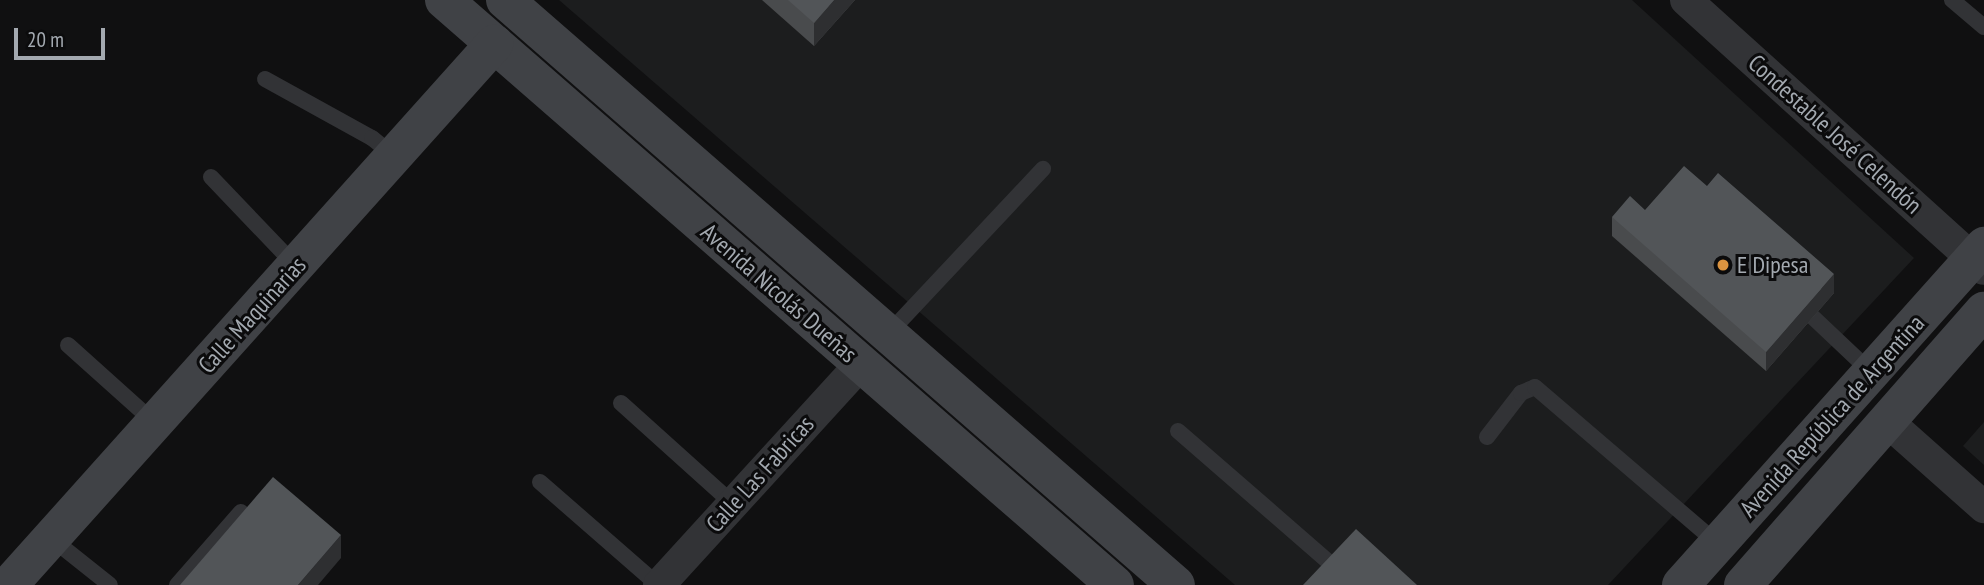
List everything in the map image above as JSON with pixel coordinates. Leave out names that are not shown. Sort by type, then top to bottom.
[{"type":"main road","name":"Avenida Nicolás Dueñas","points":[[444,0],[1115,585]]},
{"type":"main road","name":"Avenida Nicolás Dueñas","points":[[505,0],[1176,585]]},
{"type":"main road","name":"Calle Maquinarias","points":[[9,585],[494,44]]},
{"type":"main road","name":"Avenida República de Argentina","points":[[1681,585],[1871,372],[1980,258]]},
{"type":"main road","name":"Avenida República de Argentina","points":[[1744,585],[1984,311]]},
{"type":"street","name":"Condestable José Celendón","points":[[1686,0],[1980,258]]},
{"type":"street","name":"Calle Las Fabricas","points":[[659,585],[860,364]]},
{"type":"street","points":[[1887,421],[1984,507]]},
{"type":"lane","points":[[1952,0],[1984,27]]},
{"type":"lane","points":[[265,79],[372,138],[394,156]]},
{"type":"lane","points":[[887,335],[1043,169]]},
{"type":"lane","points":[[211,177],[296,266]]},
{"type":"lane","points":[[1791,296],[1871,372]]},
{"type":"lane","points":[[68,345],[155,423]]},
{"type":"lane","points":[[1487,437],[1521,393],[1535,387],[1718,544]]},
{"type":"lane","points":[[621,403],[733,504]]},
{"type":"lane","points":[[1178,431],[1355,585]]},
{"type":"lane","points":[[540,482],[659,585]]},
{"type":"lane","points":[[177,585],[240,512]]},
{"type":"lane","points":[[51,538],[110,585]]},
{"type":"shaded area","points":[[559,0],[1632,0],[1914,258],[1608,585],[1235,585]]},
{"type":"shaded area","points":[[1984,422],[1984,465],[1963,446]]},
{"type":"building","points":[[788,0],[834,0],[814,23]]},
{"type":"building","name":"E Dipesa","points":[[1684,166],[1707,186],[1718,173],[1834,274],[1766,352],[1612,217],[1630,196],[1645,210]]},
{"type":"building","points":[[273,477],[341,535],[298,585],[180,585]]},
{"type":"building","points":[[1356,529],[1417,585],[1303,585]]},
{"type":"place","name":"E Dipesa","points":[[1723,265]]}]
